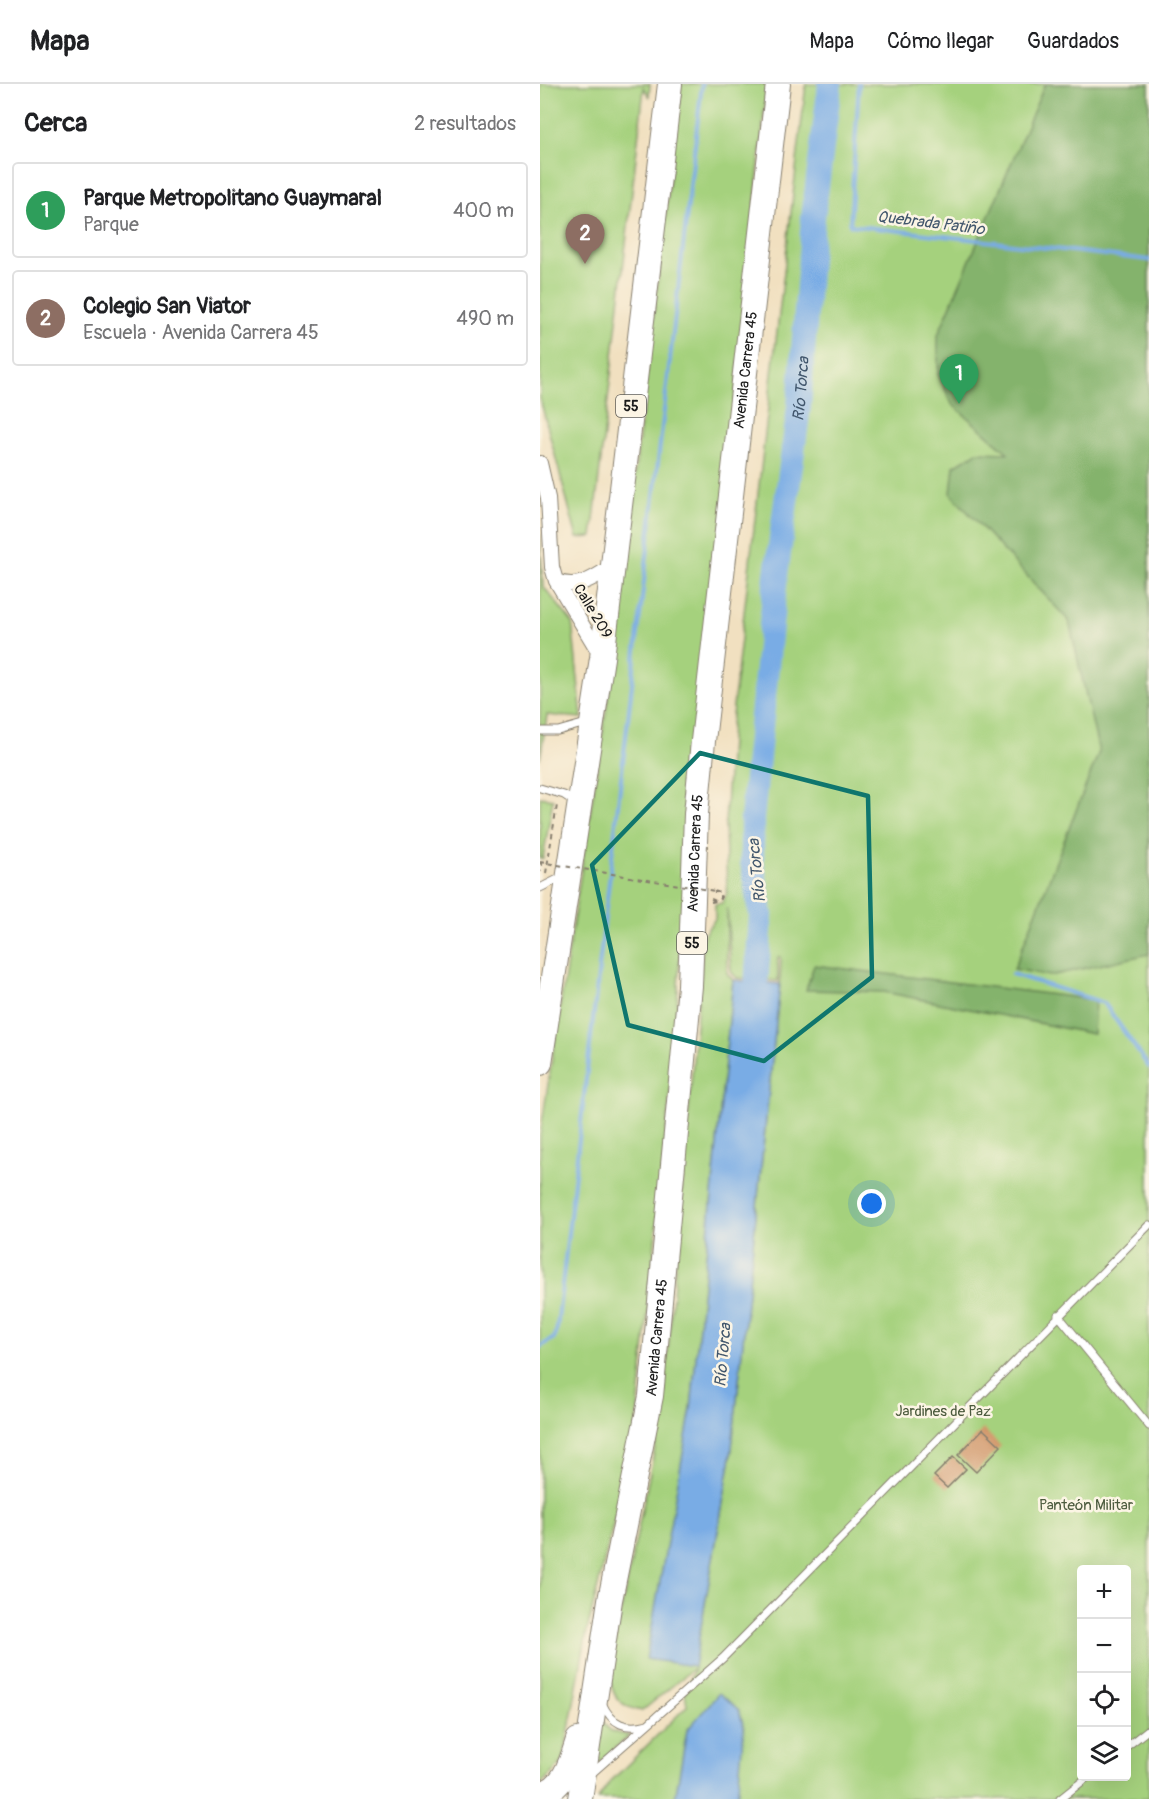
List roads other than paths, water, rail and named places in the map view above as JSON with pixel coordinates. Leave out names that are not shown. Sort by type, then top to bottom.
[{"type":"highway","name":"55","points":[[540,1063],[602,658],[670,84]]},
{"type":"highway","name":"Avenida Carrera 45","points":[[581,1790],[595,1687],[651,1396],[690,986],[696,814],[702,751],[778,84]]},
{"type":"highway","points":[[540,1793],[546,1793],[564,1777],[595,1687]]},
{"type":"street","name":"Calle 209","points":[[540,464],[548,498],[552,567],[556,581],[602,658]]},
{"type":"street","name":"Calle 209","points":[[556,581],[568,586],[581,584],[612,566]]},
{"type":"lane","points":[[540,731],[570,729],[593,719]]},
{"type":"lane","points":[[540,788],[559,793],[580,806]]},
{"type":"lane","points":[[542,887],[571,871]]},
{"type":"lane","points":[[581,1790],[731,1650],[1149,1225]]},
{"type":"lane","points":[[1058,1315],[1149,1426]]},
{"type":"lane","points":[[595,1687],[603,1706],[612,1718],[623,1726],[633,1728],[651,1723]]},
{"type":"lane","points":[[1131,1743],[1149,1730]]},
{"type":"lane","points":[[1060,1799],[1083,1781]]},
{"type":"water","points":[[733,980],[780,984],[731,1457],[694,1666],[646,1659],[691,1409]]},
{"type":"water","points":[[719,1693],[739,1710],[744,1727],[737,1799],[675,1799],[687,1730]]},
{"type":"waterway","points":[[540,1347],[554,1338],[557,1328],[702,84]]},
{"type":"waterway","name":"Río Torca","points":[[754,1015],[761,915],[752,862],[752,819],[776,575],[799,407],[813,218],[830,84]]},
{"type":"waterway","name":"Quebrada Patiño","points":[[859,84],[850,225],[1149,260]]},
{"type":"waterway","points":[[1012,974],[1104,1003],[1149,1067]]},
{"type":"place","name":"Colegio San Viator","points":[[585,264]]},
{"type":"place","name":"Parque Metropolitano Guaymaral","points":[[959,404]]},
{"type":"park label","name":"Jardines de Paz","points":[[943,1411]]},
{"type":"park label","name":"Panteón Militar","points":[[1086,1505]]}]
